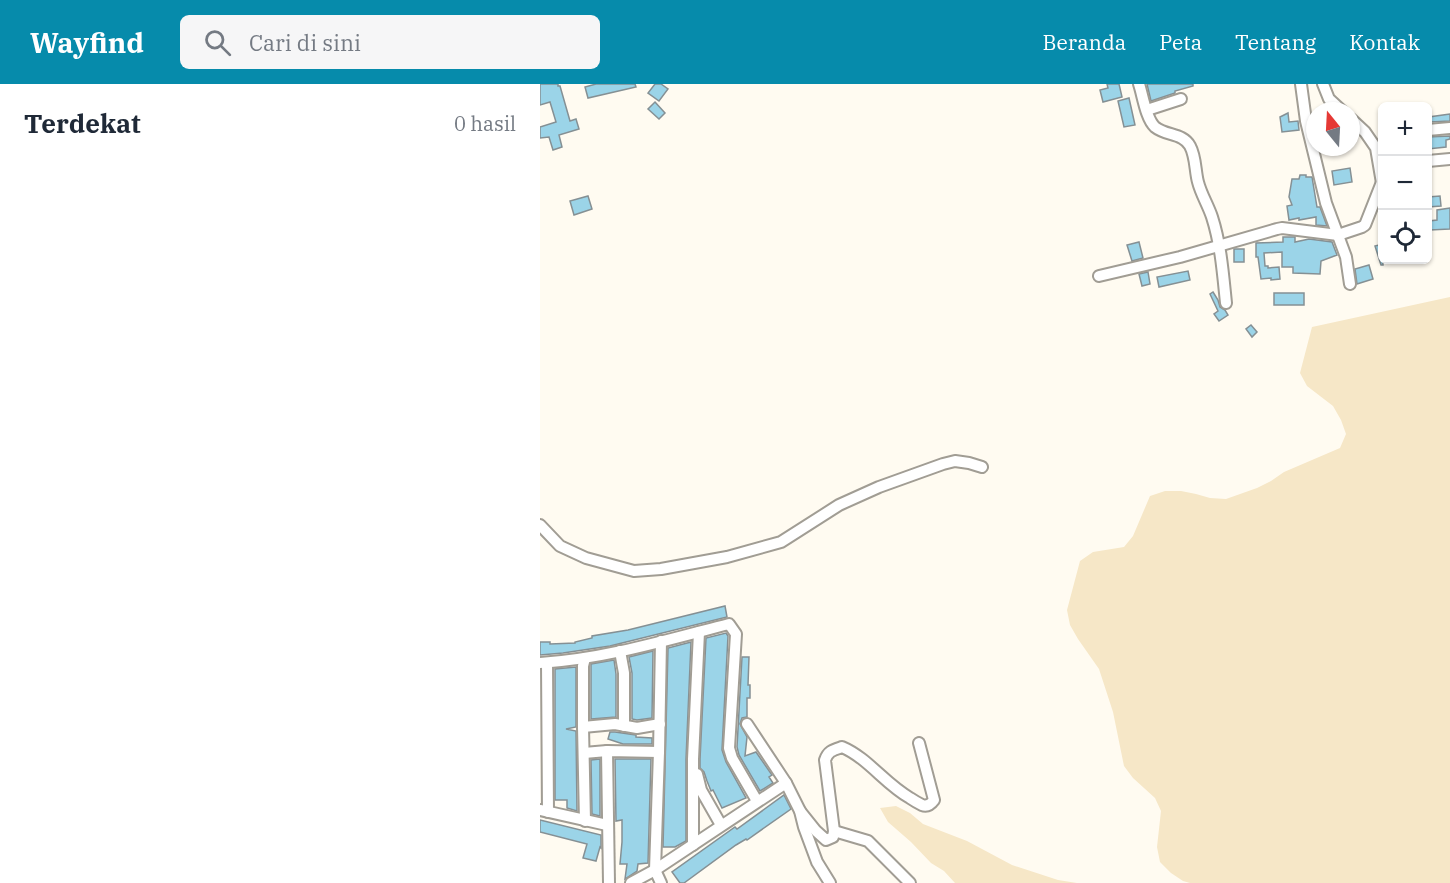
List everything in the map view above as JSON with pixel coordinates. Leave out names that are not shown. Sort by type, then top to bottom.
[{"type":"street","points":[[1139,84],[1148,117],[1155,127],[1184,138],[1193,152],[1198,184],[1212,216],[1220,246],[1226,303]]},
{"type":"street","points":[[1301,84],[1308,132],[1326,203],[1346,257],[1350,284]]},
{"type":"street","points":[[1323,84],[1332,102]]},
{"type":"street","points":[[1146,110],[1180,99]]},
{"type":"street","points":[[1360,127],[1376,148],[1378,160]]},
{"type":"street","points":[[1432,130],[1450,128]]},
{"type":"street","points":[[1432,161],[1450,159]]},
{"type":"street","points":[[1099,276],[1180,257],[1282,228],[1338,235],[1365,225],[1378,193]]},
{"type":"street","points":[[540,525],[560,546],[586,558],[634,571],[660,569],[727,557],[781,542],[839,505],[879,487],[943,464],[955,461],[982,466]]},
{"type":"street","points":[[607,825],[544,811],[544,663],[621,651],[729,624],[736,634],[729,748],[732,758],[757,801]]},
{"type":"street","points":[[693,845],[693,759],[699,632]]},
{"type":"street","points":[[661,641],[655,870],[661,883]]},
{"type":"street","points":[[621,651],[624,673],[624,726]]},
{"type":"street","points":[[585,658],[583,666],[585,821]]},
{"type":"street","points":[[583,727],[615,723],[637,728],[660,724]]},
{"type":"street","points":[[747,724],[786,783],[800,811],[826,840],[833,837],[834,831],[825,760],[827,754],[831,750],[842,747],[854,752],[904,795],[922,805],[928,805],[934,800],[919,743]]},
{"type":"street","points":[[607,751],[609,883]]},
{"type":"street","points":[[584,753],[659,752]]},
{"type":"street","points":[[693,759],[701,790],[721,825]]},
{"type":"street","points":[[631,883],[655,870],[786,783]]},
{"type":"street","points":[[800,811],[817,862],[830,883]]},
{"type":"street","points":[[834,831],[868,841],[910,883]]},
{"type":"shaded area","points":[[1450,297],[1450,883],[1190,883],[1183,881],[1160,862],[1157,847],[1161,811],[1155,798],[1133,778],[1124,766],[1113,712],[1099,669],[1070,625],[1067,610],[1080,561],[1093,552],[1124,547],[1133,536],[1150,496],[1165,491],[1181,491],[1210,498],[1226,499],[1257,488],[1284,472],[1340,448],[1346,434],[1341,420],[1333,406],[1307,386],[1300,373],[1312,327]]},
{"type":"shaded area","points":[[896,806],[910,813],[923,824],[967,841],[1012,865],[1058,880],[1077,883],[955,883],[888,822],[880,808]]},
{"type":"building","points":[[540,84],[560,86],[570,121],[576,119],[579,129],[559,135],[562,147],[553,150],[549,137],[540,138],[540,127],[556,122],[550,102],[540,105]]},
{"type":"building","points":[[596,84],[635,84],[636,87],[588,98],[585,87]]},
{"type":"building","points":[[655,84],[661,84],[668,89],[659,101],[648,93]]},
{"type":"building","points":[[1107,84],[1119,84],[1122,97],[1103,102],[1100,90],[1108,88]]},
{"type":"building","points":[[1147,84],[1193,84],[1193,86],[1151,101]]},
{"type":"building","points":[[1129,98],[1135,125],[1124,127],[1118,101]]},
{"type":"building","points":[[655,102],[665,113],[659,119],[648,109]]},
{"type":"building","points":[[1288,113],[1289,122],[1298,121],[1299,130],[1282,132],[1280,117]]},
{"type":"building","points":[[1450,114],[1450,121],[1432,122],[1432,117]]},
{"type":"building","points":[[1450,136],[1450,139],[1446,140],[1446,147],[1432,149],[1432,137]]},
{"type":"building","points":[[1350,168],[1352,182],[1334,185],[1332,171]]},
{"type":"building","points":[[1300,175],[1312,177],[1317,207],[1320,207],[1327,226],[1316,225],[1316,217],[1289,220],[1287,206],[1292,205],[1289,197],[1292,179],[1299,179]]},
{"type":"building","points":[[588,196],[592,209],[574,215],[570,201]]},
{"type":"building","points":[[1440,196],[1441,206],[1432,207],[1432,197]]},
{"type":"building","points":[[1450,208],[1450,229],[1432,230],[1432,221],[1437,220],[1437,210]]},
{"type":"building","points":[[1283,237],[1295,237],[1295,242],[1309,239],[1332,242],[1337,255],[1321,261],[1320,274],[1293,273],[1293,267],[1282,267],[1282,252],[1264,253],[1265,266],[1279,267],[1280,279],[1261,279],[1258,257],[1256,257],[1256,243],[1283,242]]},
{"type":"building","points":[[1139,242],[1143,258],[1132,261],[1127,245]]},
{"type":"building","points":[[1234,249],[1244,249],[1244,262],[1234,262]]},
{"type":"building","points":[[1369,265],[1373,279],[1357,284],[1355,269]]},
{"type":"building","points":[[1188,271],[1190,280],[1159,287],[1157,277]]},
{"type":"building","points":[[1148,272],[1150,284],[1142,286],[1139,274]]},
{"type":"building","points":[[1213,292],[1220,307],[1228,315],[1219,321],[1214,314],[1218,311],[1210,294]]},
{"type":"building","points":[[1274,293],[1304,293],[1304,305],[1274,305]]},
{"type":"building","points":[[1251,325],[1257,332],[1252,337],[1246,329]]},
{"type":"building","points":[[725,606],[727,617],[610,646],[540,655],[540,642],[575,643],[592,638],[592,636],[628,630]]},
{"type":"building","points":[[726,633],[728,636],[722,750],[746,798],[722,808],[700,768],[700,759],[706,638]]},
{"type":"building","points":[[691,642],[686,759],[686,841],[675,847],[663,847],[668,648]]},
{"type":"building","points":[[653,651],[652,718],[632,719],[632,673],[629,657]]},
{"type":"building","points":[[742,657],[749,657],[748,685],[750,685],[747,717],[742,718],[740,724],[747,737],[745,756],[756,752],[772,775],[769,777],[773,783],[760,791],[739,755],[737,747]]},
{"type":"building","points":[[614,660],[616,717],[591,719],[591,664]]},
{"type":"building","points":[[576,667],[576,727],[566,729],[576,731],[577,811],[567,808],[567,800],[555,800],[555,669]]},
{"type":"building","points":[[610,732],[652,738],[652,744],[623,744],[608,739]]},
{"type":"building","points":[[600,759],[600,816],[592,814],[591,760]]},
{"type":"building","points":[[615,759],[651,759],[648,863],[638,864],[637,871],[625,879],[627,864],[620,864],[622,820],[616,821]]},
{"type":"building","points":[[784,795],[791,809],[684,883],[680,883],[672,872]]},
{"type":"building","points":[[540,820],[601,835],[601,848],[596,861],[583,858],[587,844],[540,832]]}]
